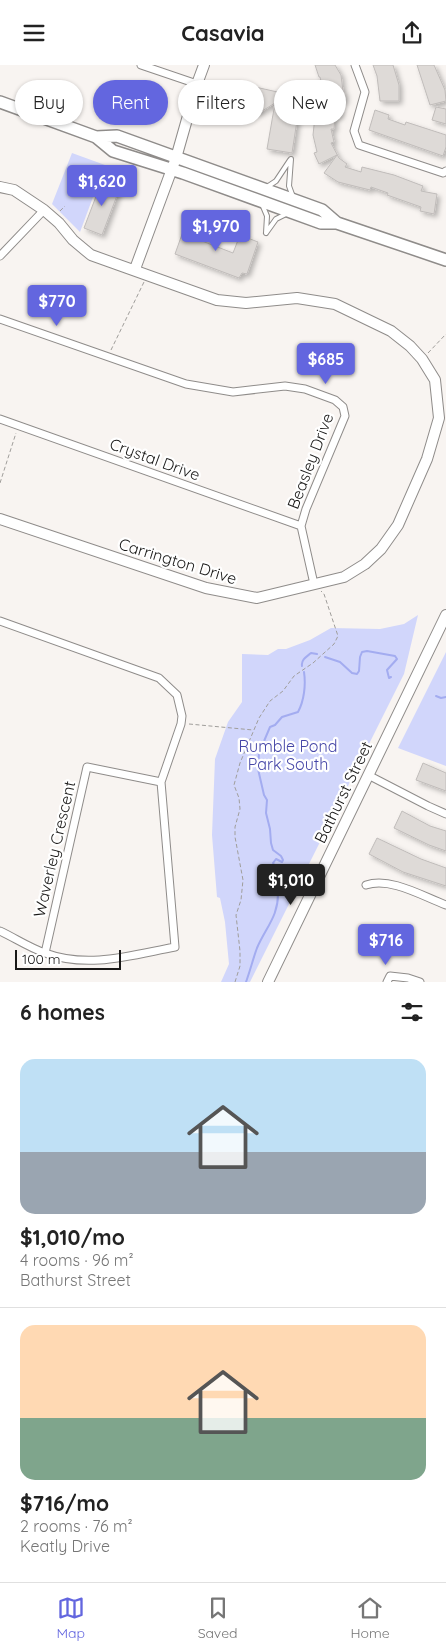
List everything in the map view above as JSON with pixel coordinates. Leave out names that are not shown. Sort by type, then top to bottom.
[{"type":"main road","points":[[0,103],[96,137],[113,151],[322,223],[336,223],[446,260]]},
{"type":"main road","points":[[96,137],[118,136],[322,209],[336,223]]},
{"type":"street","points":[[141,65],[185,80]]},
{"type":"street","points":[[198,80],[204,65]]},
{"type":"street","points":[[354,65],[365,92],[354,131],[359,145],[443,173],[446,171]]},
{"type":"street","points":[[134,269],[172,170],[185,125]]},
{"type":"street","name":"Carrington Drive","points":[[0,187],[14,190],[44,210],[73,241],[91,255],[217,300],[246,303],[297,298],[335,304],[391,331],[410,346],[422,359],[435,380],[439,418],[427,459],[398,525],[381,549],[365,564],[344,577],[257,598],[206,588],[0,519]]},
{"type":"street","points":[[0,256],[44,210]]},
{"type":"street","name":"Beasley Drive","points":[[0,319],[186,384],[233,392],[285,386],[305,389],[335,400],[343,407],[345,416],[306,509],[301,526],[314,584]]},
{"type":"street","name":"Crystal Drive","points":[[0,419],[301,526]]},
{"type":"street","name":"Bathurst Street","points":[[268,982],[446,615]]},
{"type":"street","points":[[0,621],[159,678],[177,695],[182,716],[161,782],[175,947],[95,961],[74,961],[45,953],[0,931]]},
{"type":"street","name":"Waverley Crescent","points":[[45,953],[87,767],[161,782]]},
{"type":"street","points":[[368,775],[446,814]]},
{"type":"street","points":[[366,885],[375,882],[392,884],[446,905]]},
{"type":"street","points":[[387,982],[390,976],[408,978],[420,982]]},
{"type":"lane","points":[[264,189],[276,181],[291,159],[289,186],[294,199]]},
{"type":"lane","points":[[261,202],[267,216],[266,233],[276,219],[290,212]]},
{"type":"path","points":[[108,356],[147,275]]},
{"type":"path","points":[[422,359],[446,334]]},
{"type":"path","points":[[0,483],[19,426]]},
{"type":"path","points":[[235,982],[240,966],[236,915],[241,900],[242,880],[235,837],[235,827],[240,809],[239,797],[234,785],[240,763],[254,730],[270,701],[283,691],[294,677],[334,644],[338,636],[324,594],[314,584]]},
{"type":"path","points":[[181,723],[254,730]]},
{"type":"green space","points":[[72,153],[105,165],[80,232],[52,204]]},
{"type":"green space","name":"Rumble Pond Park South","points":[[418,615],[404,674],[250,982],[221,982],[229,964],[225,922],[220,898],[217,897],[212,835],[215,759],[228,722],[242,702],[242,654],[268,655],[278,649],[286,649],[310,640],[331,628],[380,629],[404,624]]},
{"type":"green space","points":[[446,652],[446,766],[398,748]]},
{"type":"building","points":[[315,65],[335,65],[342,80],[321,80]]},
{"type":"building","points":[[373,65],[393,65],[399,85],[399,101],[380,101],[377,76]]},
{"type":"building","points":[[417,65],[434,65],[445,90],[446,101],[430,105]]},
{"type":"building","points":[[264,89],[274,91],[274,104],[264,110]]},
{"type":"building","points":[[436,107],[446,109],[446,124],[432,120]]},
{"type":"building","points":[[274,109],[274,125],[296,125],[292,153],[267,149]]},
{"type":"building","points":[[375,110],[389,115],[388,119],[405,125],[406,122],[446,135],[446,147],[443,156],[369,130]]},
{"type":"building","points":[[314,125],[334,125],[334,129],[331,129],[334,142],[331,143],[339,158],[347,164],[345,167],[361,172],[362,167],[394,175],[423,186],[421,191],[437,194],[434,214],[420,211],[421,207],[387,195],[388,193],[371,187],[370,190],[338,182],[324,173],[337,155],[319,164],[314,153],[317,152],[313,135]]},
{"type":"building","points":[[103,178],[121,185],[102,235],[84,228]]},
{"type":"building","points":[[186,223],[206,231],[202,241],[233,253],[240,235],[258,242],[247,274],[242,273],[239,278],[175,254]]},
{"type":"building","points":[[423,763],[446,773],[446,791],[416,780]]},
{"type":"building","points":[[402,811],[430,826],[446,831],[446,851],[394,828]]},
{"type":"building","points":[[377,838],[421,859],[446,868],[446,886],[403,872],[369,854]]},
{"type":"waterway","points":[[325,657],[340,662],[352,673],[357,674],[362,652],[367,651],[395,656],[397,659],[387,670],[389,678],[391,677]]},
{"type":"waterway","points":[[302,666],[303,660],[307,656],[311,653],[317,654]]},
{"type":"waterway","points":[[246,982],[257,948],[274,914],[278,900],[278,891],[283,885],[277,881],[279,872],[273,863],[276,859],[282,862],[283,860],[273,850],[271,843],[266,813],[267,800],[258,769],[259,753],[270,727],[275,725],[282,717],[298,712],[304,693],[304,672]]},
{"type":"waterway","points":[[436,696],[446,697]]}]
